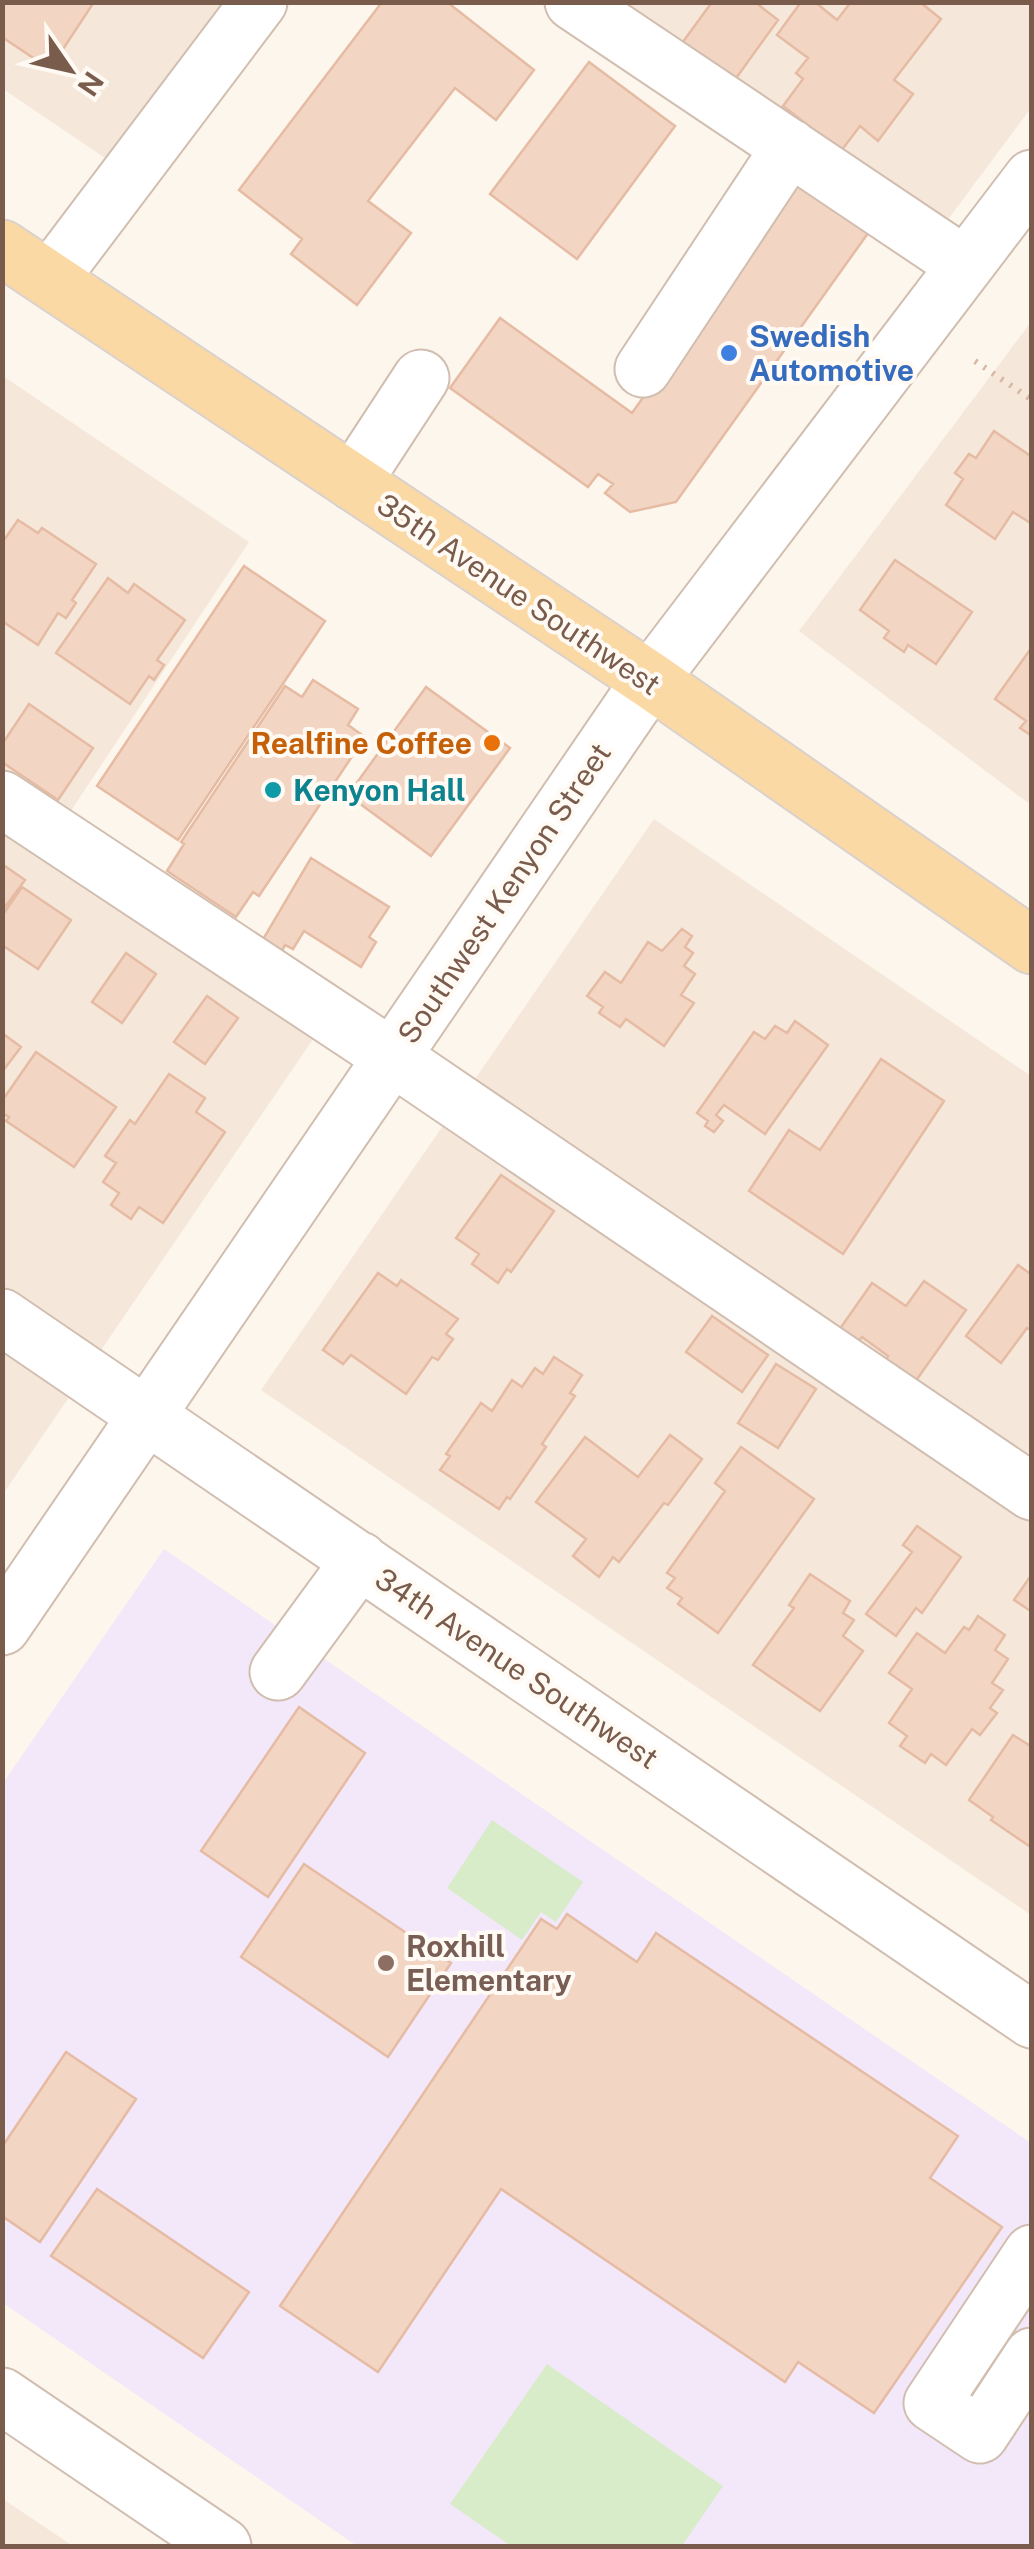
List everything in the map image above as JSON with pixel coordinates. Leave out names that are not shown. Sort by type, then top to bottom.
[{"type":"main road","name":"35th Avenue Southwest","points":[[2,248],[650,680],[1032,946]]},
{"type":"street","points":[[50,279],[259,2]]},
{"type":"street","points":[[573,2],[965,264]]},
{"type":"street","points":[[643,368],[790,147]]},
{"type":"street","name":"Southwest Kenyon Street","points":[[2,1627],[650,680],[1032,178]]},
{"type":"street","points":[[353,482],[422,378]]},
{"type":"street","points":[[2,799],[392,1057],[1032,1492]]},
{"type":"street","name":"34th Avenue Southwest","points":[[2,1318],[1032,2020]]},
{"type":"street","points":[[278,1672],[360,1560]]},
{"type":"street","points":[[1032,2253],[932,2404],[980,2434],[1032,2356]]},
{"type":"street","points":[[2,2396],[224,2546]]},
{"type":"path","points":[[975,361],[1032,400]]},
{"type":"shaded area","points":[[2,3],[222,3],[105,158],[3,89]]},
{"type":"shaded area","points":[[610,3],[1031,3],[1031,108],[943,226]]},
{"type":"shaded area","points":[[1031,322],[1031,805],[799,631]]},
{"type":"shaded area","points":[[3,376],[249,542],[47,847],[324,1023],[3,1494]]},
{"type":"shaded area","points":[[654,819],[1031,1076],[1031,1915],[261,1390]]},
{"type":"shaded area","name":"Roxhill Elementary","points":[[164,1549],[1031,2143],[1031,2546],[357,2546],[3,2303],[3,1783]]},
{"type":"shaded area","points":[[3,2499],[73,2546],[3,2546]]},
{"type":"green space","points":[[492,1820],[583,1882],[556,1922],[541,1912],[522,1940],[447,1888]]},
{"type":"green space","points":[[547,2364],[723,2486],[682,2546],[511,2546],[450,2504]]},
{"type":"building","points":[[2,2],[94,2],[50,69],[2,37]]},
{"type":"building","points":[[382,2],[447,2],[534,70],[496,120],[455,88],[368,201],[411,233],[357,305],[291,254],[302,239],[239,190]]},
{"type":"building","points":[[712,2],[755,2],[778,20],[729,88],[677,50]]},
{"type":"building","points":[[801,2],[815,2],[837,20],[851,2],[920,2],[941,19],[894,80],[913,94],[878,141],[860,126],[841,151],[783,106],[803,79],[796,73],[808,58],[777,35]]},
{"type":"building","points":[[589,62],[675,126],[577,259],[490,194]]},
{"type":"building","name":"Swedish Automotive","points":[[800,178],[871,229],[676,502],[630,512],[605,493],[613,484],[598,474],[588,487],[450,388],[500,318],[632,413]]},
{"type":"building","points":[[994,431],[1032,457],[1032,524],[1013,512],[995,539],[946,505],[963,479],[955,473],[969,454],[976,458]]},
{"type":"building","points":[[18,520],[38,533],[42,528],[96,564],[72,600],[76,603],[66,618],[58,613],[38,645],[2,621],[2,543]]},
{"type":"building","points":[[895,560],[972,612],[936,664],[908,645],[904,652],[884,638],[889,631],[860,610]]},
{"type":"building","points":[[244,566],[325,621],[178,840],[97,786]]},
{"type":"building","points":[[108,578],[128,593],[134,584],[185,620],[157,660],[164,665],[154,680],[149,676],[130,704],[56,653]]},
{"type":"building","points":[[1032,647],[1032,736],[1020,728],[1026,721],[995,699]]},
{"type":"building","name":"Kenyon Hall","points":[[313,680],[358,709],[348,725],[365,737],[259,896],[253,892],[236,917],[167,871],[184,844],[181,842],[285,686],[302,697]]},
{"type":"building","points":[[426,687],[510,748],[431,856],[348,795]]},
{"type":"building","points":[[29,704],[93,748],[58,800],[2,762],[2,739]]},
{"type":"building","points":[[311,858],[389,907],[369,937],[376,942],[361,967],[304,931],[293,949],[285,945],[281,953],[262,941]]},
{"type":"building","points":[[2,864],[25,880],[2,911]]},
{"type":"building","points":[[22,887],[71,920],[38,969],[2,945],[2,916]]},
{"type":"building","points":[[682,929],[692,936],[685,947],[693,953],[684,966],[695,974],[681,995],[694,1003],[664,1046],[626,1019],[620,1027],[599,1013],[603,1007],[587,996],[605,972],[621,983],[648,942],[662,951]]},
{"type":"building","points":[[126,953],[156,974],[122,1023],[92,1002]]},
{"type":"building","points":[[207,996],[238,1018],[205,1064],[174,1042]]},
{"type":"building","points":[[795,1021],[828,1045],[765,1134],[724,1105],[716,1115],[723,1121],[714,1132],[705,1126],[708,1121],[697,1113],[754,1032],[765,1039],[775,1026],[787,1033]]},
{"type":"building","points":[[2,1033],[21,1047],[2,1072]]},
{"type":"building","points":[[36,1052],[116,1107],[74,1167],[6,1121],[9,1117],[2,1113],[2,1101]]},
{"type":"building","points":[[881,1059],[944,1101],[843,1254],[749,1191],[789,1130],[820,1150]]},
{"type":"building","points":[[169,1074],[205,1098],[196,1112],[225,1132],[163,1223],[139,1207],[131,1219],[111,1205],[119,1193],[103,1182],[116,1163],[105,1156],[130,1120],[135,1124]]},
{"type":"building","points":[[501,1175],[554,1211],[511,1272],[507,1269],[498,1283],[472,1264],[479,1254],[456,1238]]},
{"type":"building","points":[[1018,1265],[1032,1275],[1032,1331],[1027,1328],[1001,1363],[966,1336]]},
{"type":"building","points":[[378,1273],[397,1286],[401,1280],[458,1319],[446,1334],[453,1339],[438,1360],[432,1357],[406,1394],[351,1355],[343,1364],[323,1350]]},
{"type":"building","points":[[924,1281],[966,1310],[910,1389],[880,1368],[888,1356],[862,1337],[855,1345],[837,1333],[872,1283],[906,1306]]},
{"type":"building","points":[[712,1316],[768,1355],[742,1392],[686,1352]]},
{"type":"building","points":[[554,1357],[582,1375],[570,1393],[575,1396],[542,1444],[546,1447],[499,1509],[440,1470],[450,1456],[446,1454],[481,1403],[492,1411],[512,1380],[522,1387],[535,1368],[543,1374]]},
{"type":"building","points":[[776,1364],[816,1389],[778,1448],[738,1423]]},
{"type":"building","points":[[670,1435],[702,1459],[619,1562],[613,1557],[599,1577],[573,1556],[586,1539],[536,1502],[585,1437],[638,1477]]},
{"type":"building","points":[[741,1447],[814,1499],[718,1633],[678,1604],[682,1598],[667,1588],[675,1578],[667,1573],[725,1491],[715,1483]]},
{"type":"building","points":[[917,1526],[961,1557],[922,1613],[916,1608],[896,1636],[866,1614],[912,1552],[903,1545]]},
{"type":"building","points":[[810,1574],[850,1601],[843,1613],[854,1620],[843,1636],[863,1651],[820,1711],[753,1665],[794,1608],[789,1605]]},
{"type":"building","points":[[1032,1574],[1032,1612],[1014,1600]]},
{"type":"building","points":[[978,1616],[1005,1635],[995,1650],[1008,1659],[992,1683],[1003,1690],[990,1708],[997,1713],[980,1735],[972,1729],[946,1765],[931,1754],[925,1763],[900,1746],[907,1736],[889,1723],[912,1689],[889,1673],[917,1633],[945,1653],[964,1627],[969,1630]]},
{"type":"building","points":[[299,1707],[365,1753],[268,1897],[201,1851]]},
{"type":"building","points":[[1013,1735],[1032,1747],[1032,1848],[969,1800]]},
{"type":"building","points":[[304,1864],[451,1963],[388,2057],[241,1957]]},
{"type":"building","points":[[567,1914],[637,1962],[656,1933],[958,2136],[930,2178],[1002,2227],[874,2413],[798,2362],[785,2382],[501,2189],[378,2372],[280,2306],[541,1919],[557,1929]]},
{"type":"building","points":[[66,2052],[136,2099],[40,2242],[2,2216],[2,2147]]},
{"type":"building","points":[[97,2189],[249,2292],[203,2358],[51,2256]]},
{"type":"place","name":"Swedish Automotive","points":[[729,353]]},
{"type":"place","name":"Realfine Coffee","points":[[492,743]]},
{"type":"place","name":"Kenyon Hall","points":[[273,790]]},
{"type":"place","name":"Roxhill Elementary","points":[[386,1963]]}]
